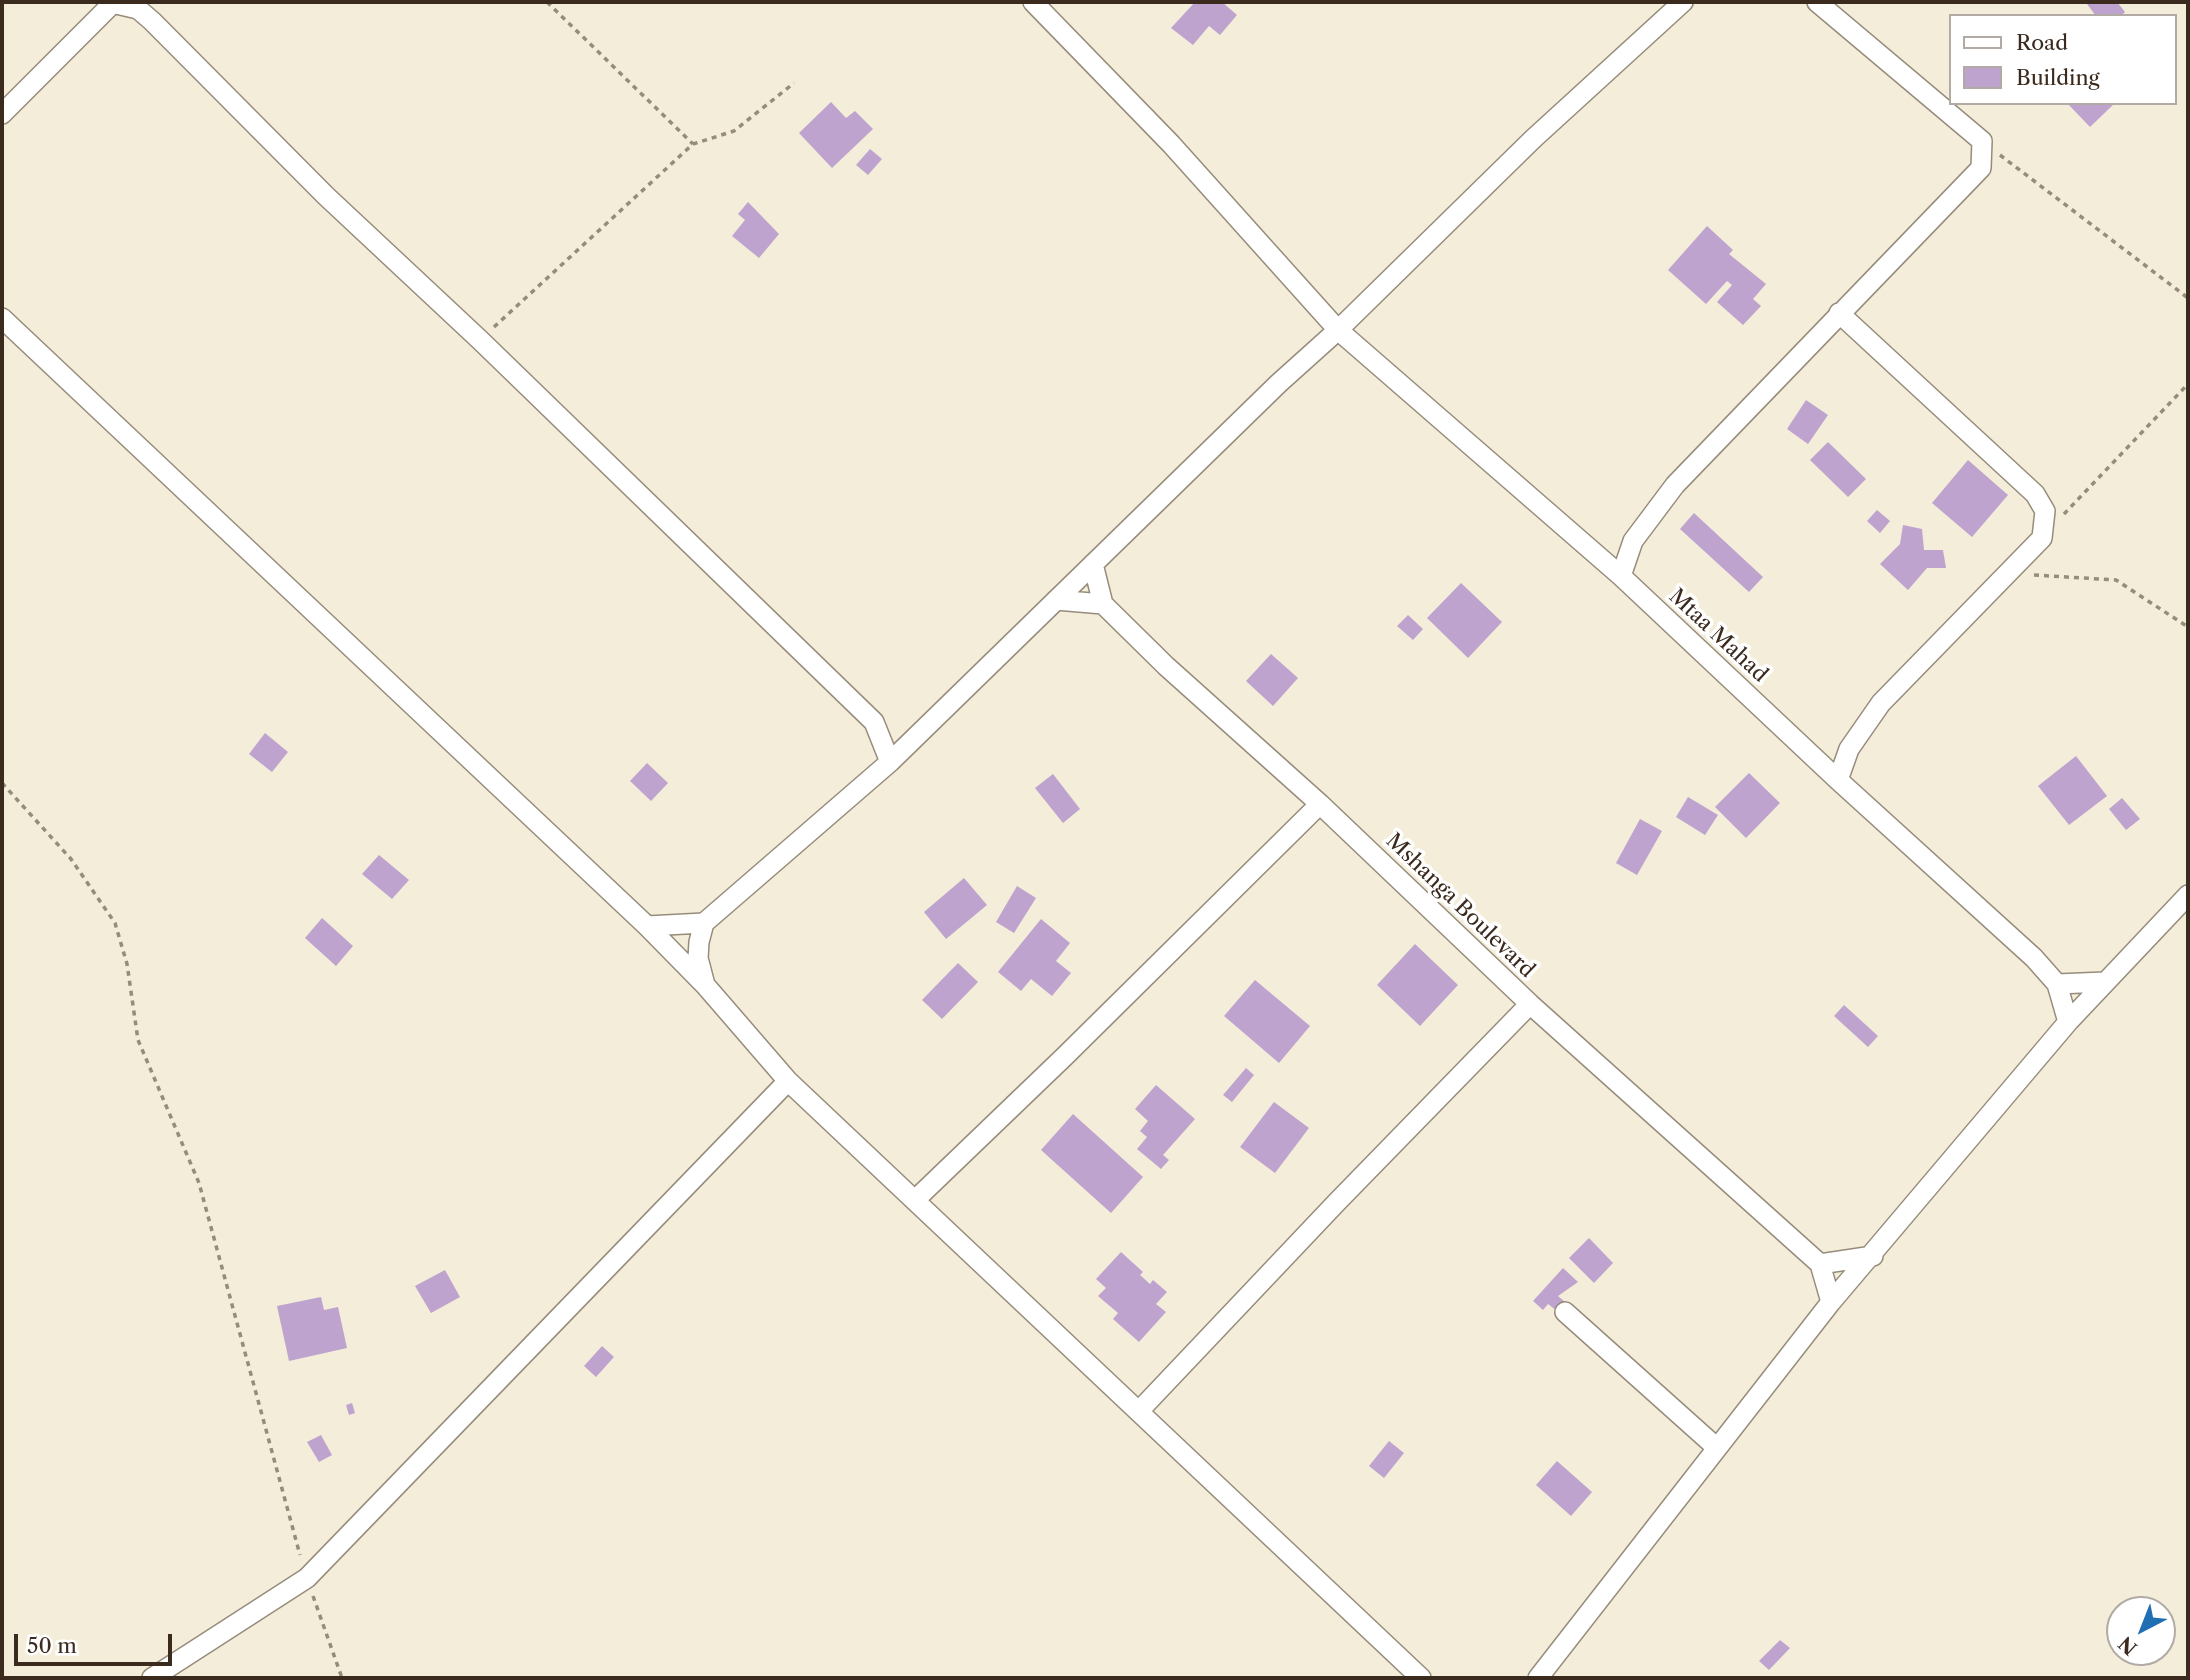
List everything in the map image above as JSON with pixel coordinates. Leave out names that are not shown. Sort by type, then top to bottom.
[{"type":"street","points":[[2,114],[113,2],[138,9],[326,196],[480,340],[874,723],[890,762]]},
{"type":"street","name":"Mtaa Mahad","points":[[1032,2],[1171,144],[1338,330],[1621,576],[1838,780],[2034,958],[2057,984],[2068,1023]]},
{"type":"street","points":[[705,985],[698,958],[704,923],[890,762],[1533,139],[1683,2]]},
{"type":"street","points":[[1621,576],[1633,541],[1675,485],[1981,168],[1982,141],[1817,2]]},
{"type":"street","points":[[1838,780],[1849,749],[1881,704],[2042,538],[2045,511],[2035,495],[1839,313]]},
{"type":"street","points":[[2,318],[647,926],[705,985],[788,1081],[1421,1678]]},
{"type":"street","points":[[1056,600],[1103,604],[1093,564]]},
{"type":"street","name":"Mshanga Boulevard","points":[[1103,604],[1166,666],[1320,804],[1530,1004],[1820,1264]]},
{"type":"street","points":[[915,1200],[1320,804]]},
{"type":"street","points":[[1538,1678],[1832,1302],[2068,1023],[2188,895]]},
{"type":"street","points":[[647,926],[704,923]]},
{"type":"street","points":[[2057,984],[2105,982]]},
{"type":"street","points":[[1139,1411],[1530,1004]]},
{"type":"street","points":[[152,1678],[307,1578],[788,1081]]},
{"type":"street","points":[[1832,1302],[1820,1264],[1872,1256]]},
{"type":"street","points":[[1565,1312],[1717,1448]]},
{"type":"path","points":[[547,2],[693,144]]},
{"type":"path","points":[[480,340],[693,144],[734,131],[794,83]]},
{"type":"path","points":[[1982,141],[2188,298]]},
{"type":"path","points":[[2042,538],[2188,384]]},
{"type":"path","points":[[2007,574],[2116,580],[2188,627]]},
{"type":"path","points":[[2,783],[71,859],[115,923],[127,964],[138,1040],[199,1182],[307,1578],[342,1678]]},
{"type":"building","points":[[1195,2],[1222,2],[1237,15],[1220,35],[1209,26],[1193,45],[1171,28]]},
{"type":"building","points":[[2117,2],[2125,12],[2094,14],[2087,4]]},
{"type":"building","points":[[831,102],[846,118],[855,111],[873,129],[832,168],[799,133]]},
{"type":"building","points":[[2069,105],[2113,105],[2090,127]]},
{"type":"building","points":[[870,149],[882,159],[868,175],[856,165]]},
{"type":"building","points":[[748,202],[779,234],[759,258],[732,236],[745,220],[738,214]]},
{"type":"building","points":[[1707,226],[1733,250],[1729,254],[1766,284],[1753,299],[1761,306],[1743,325],[1717,302],[1732,285],[1727,281],[1706,304],[1668,270]]},
{"type":"building","points":[[1806,400],[1828,415],[1808,444],[1787,429]]},
{"type":"building","points":[[1828,442],[1866,479],[1848,497],[1810,460]]},
{"type":"building","points":[[1968,460],[2008,495],[1972,537],[1932,503]]},
{"type":"building","points":[[1877,510],[1890,521],[1880,533],[1867,521]]},
{"type":"building","points":[[1694,513],[1763,577],[1749,592],[1680,529]]},
{"type":"building","points":[[1903,525],[1922,529],[1924,550],[1943,550],[1946,568],[1927,568],[1908,590],[1880,564],[1900,544]]},
{"type":"building","points":[[1461,583],[1502,622],[1468,658],[1427,618]]},
{"type":"building","points":[[1408,615],[1423,629],[1413,640],[1397,626]]},
{"type":"building","points":[[1271,654],[1298,678],[1273,706],[1246,681]]},
{"type":"building","points":[[265,733],[288,752],[272,772],[249,754]]},
{"type":"building","points":[[2076,756],[2107,796],[2069,825],[2038,786]]},
{"type":"building","points":[[647,763],[668,783],[651,801],[630,781]]},
{"type":"building","points":[[1749,773],[1780,803],[1746,838],[1715,807]]},
{"type":"building","points":[[1053,774],[1080,809],[1063,823],[1035,788]]},
{"type":"building","points":[[1688,797],[1718,815],[1705,835],[1676,817]]},
{"type":"building","points":[[2122,798],[2140,819],[2126,830],[2109,809]]},
{"type":"building","points":[[1640,819],[1662,831],[1637,875],[1616,863]]},
{"type":"building","points":[[379,855],[409,880],[392,899],[362,874]]},
{"type":"building","points":[[964,878],[987,905],[946,939],[924,912]]},
{"type":"building","points":[[1017,886],[1036,898],[1014,933],[996,922]]},
{"type":"building","points":[[322,918],[353,946],[336,966],[305,938]]},
{"type":"building","points":[[1041,919],[1070,943],[1056,961],[1071,973],[1052,996],[1031,979],[1021,991],[998,972]]},
{"type":"building","points":[[1415,944],[1458,985],[1420,1026],[1377,985]]},
{"type":"building","points":[[958,963],[978,982],[942,1019],[922,1000]]},
{"type":"building","points":[[1255,980],[1310,1026],[1279,1063],[1224,1016]]},
{"type":"building","points":[[1844,1005],[1878,1036],[1868,1047],[1834,1016]]},
{"type":"building","points":[[1246,1068],[1254,1075],[1232,1102],[1223,1095]]},
{"type":"building","points":[[1156,1085],[1195,1119],[1163,1155],[1169,1160],[1161,1169],[1137,1149],[1147,1137],[1140,1131],[1148,1121],[1135,1109]]},
{"type":"building","points":[[1274,1102],[1309,1128],[1275,1173],[1240,1147]]},
{"type":"building","points":[[1073,1114],[1143,1177],[1111,1213],[1041,1150]]},
{"type":"building","points":[[1589,1238],[1613,1263],[1594,1283],[1569,1258]]},
{"type":"building","points":[[1121,1252],[1143,1272],[1140,1275],[1150,1284],[1153,1280],[1167,1292],[1156,1304],[1166,1312],[1139,1342],[1113,1319],[1118,1313],[1098,1296],[1106,1288],[1096,1279]]},
{"type":"building","points":[[1563,1268],[1578,1282],[1558,1296],[1565,1302],[1557,1311],[1548,1304],[1543,1310],[1533,1301]]},
{"type":"building","points":[[445,1270],[460,1297],[431,1313],[415,1286]]},
{"type":"building","points":[[321,1297],[324,1310],[338,1307],[347,1348],[289,1361],[277,1306]]},
{"type":"building","points":[[602,1346],[614,1357],[596,1377],[584,1366]]},
{"type":"building","points":[[352,1403],[355,1413],[349,1415],[346,1405]]},
{"type":"building","points":[[321,1435],[332,1455],[319,1462],[307,1442]]},
{"type":"building","points":[[1389,1441],[1404,1453],[1384,1478],[1369,1466]]},
{"type":"building","points":[[1557,1461],[1592,1492],[1571,1516],[1536,1485]]},
{"type":"building","points":[[1780,1640],[1790,1648],[1769,1670],[1759,1661]]}]
